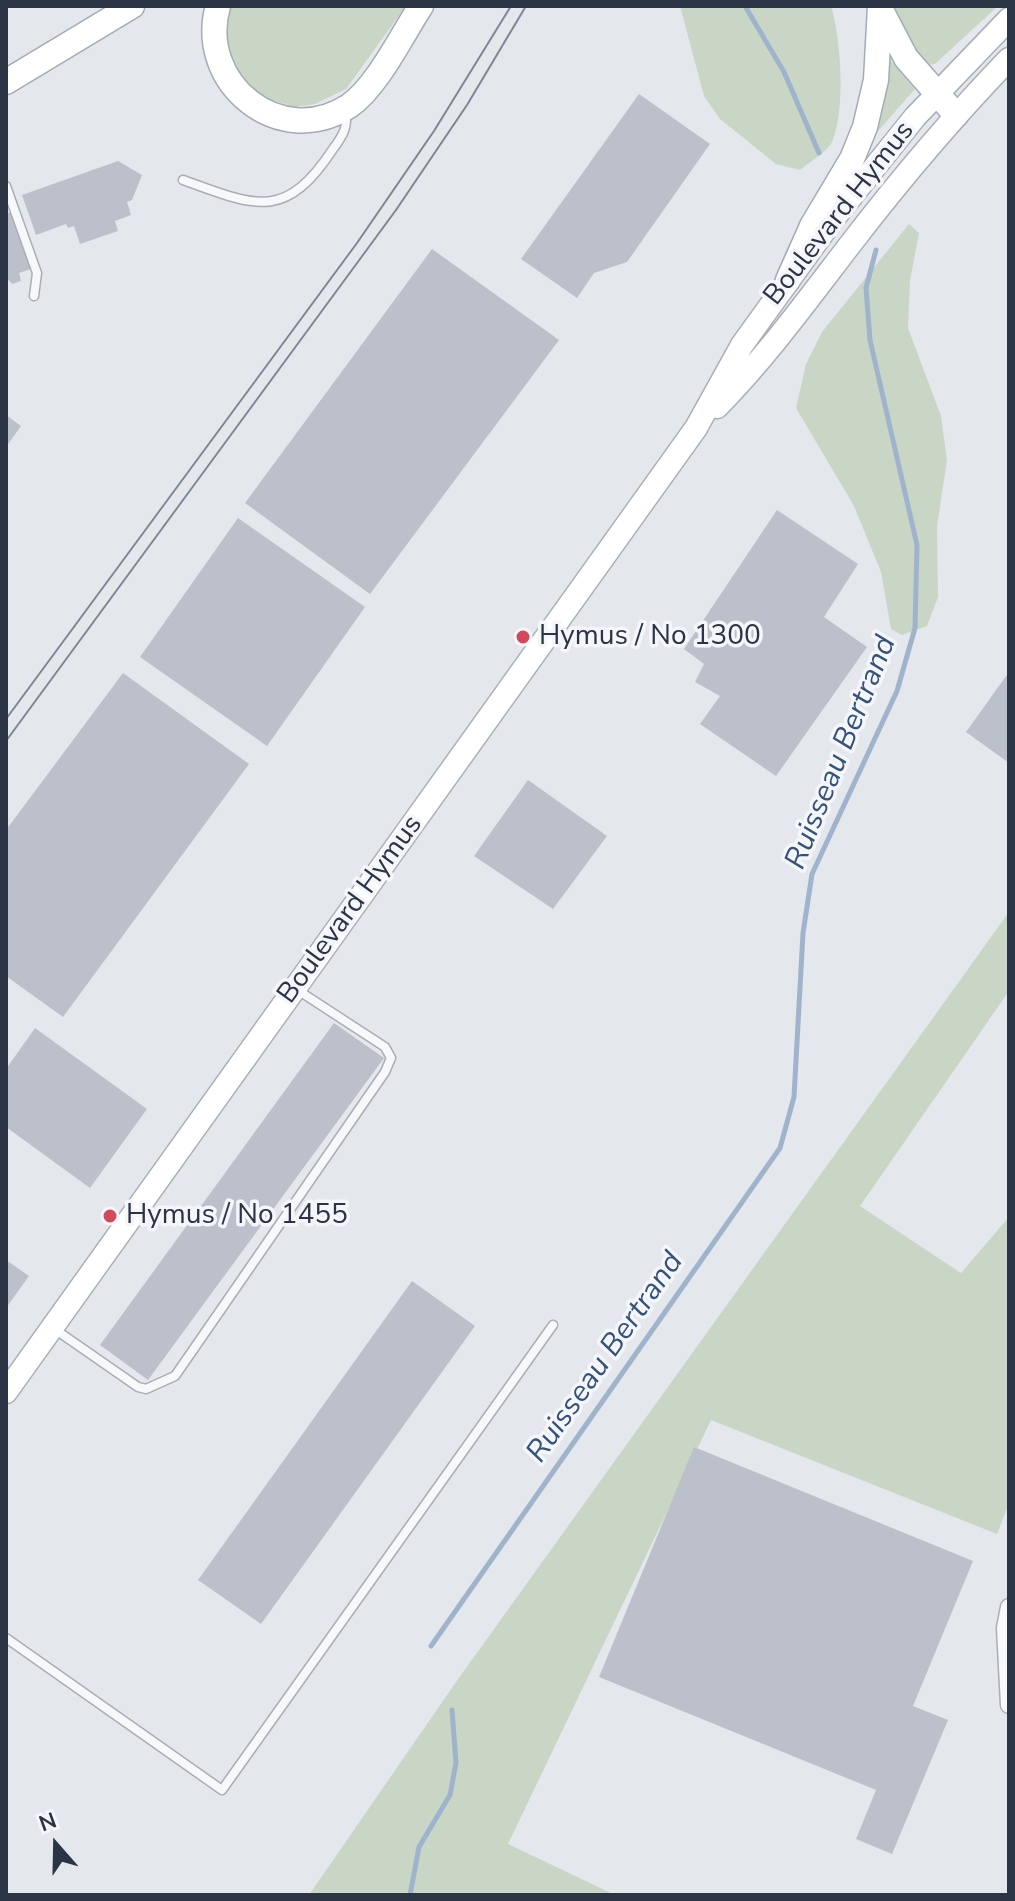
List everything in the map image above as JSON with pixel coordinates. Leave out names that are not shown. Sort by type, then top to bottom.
[{"type":"main road","points":[[6,82],[132,6]]},
{"type":"main road","points":[[218,6],[213,27],[215,52],[229,82],[246,101],[277,118],[294,121],[314,119],[343,109],[368,87],[421,6]]},
{"type":"main road","points":[[879,7],[906,58],[956,115]]},
{"type":"main road","points":[[788,280],[812,226],[852,159],[865,127],[876,80],[879,7]]},
{"type":"street","name":"Boulevard Hymus","points":[[6,1392],[696,428],[742,345],[788,280],[937,94],[1009,19]]},
{"type":"street","name":"Boulevard Hymus","points":[[696,428],[762,361],[850,245],[956,115],[1009,59]]},
{"type":"street","points":[[1009,1607],[1005,1628],[1009,1705]]},
{"type":"lane","points":[[183,180],[239,200],[290,196],[313,179],[342,136],[347,119],[343,109]]},
{"type":"lane","points":[[6,186],[37,273],[34,296]]},
{"type":"lane","points":[[53,1328],[138,1387],[146,1389],[175,1376],[385,1072],[391,1058],[385,1047],[295,988]]},
{"type":"lane","points":[[6,1638],[222,1790],[553,1325]]},
{"type":"green space","points":[[225,6],[406,6],[346,89],[315,104],[296,107],[261,97],[233,72],[221,19]]},
{"type":"green space","points":[[680,6],[831,6],[839,55],[840,94],[836,128],[832,142],[826,149],[800,170],[776,164],[720,119],[704,96]]},
{"type":"green space","points":[[894,6],[998,6],[935,64],[929,65],[916,52]]},
{"type":"green space","points":[[884,53],[915,89],[864,147]]},
{"type":"green space","points":[[909,224],[919,233],[910,281],[908,328],[941,416],[947,460],[937,526],[938,597],[927,626],[902,635],[891,629],[881,572],[854,506],[796,408],[806,364],[822,332]]},
{"type":"green space","points":[[1009,912],[1009,991],[860,1206],[961,1273],[1009,1217],[1009,1503],[997,1534],[711,1420],[508,1844],[615,1895],[309,1895],[456,1682]]},
{"type":"building","points":[[639,94],[710,144],[627,262],[594,273],[577,298],[521,259]]},
{"type":"building","points":[[118,161],[142,175],[132,200],[127,202],[131,215],[115,221],[118,231],[80,244],[74,226],[68,228],[66,224],[36,235],[22,195]]},
{"type":"building","points":[[6,212],[12,214],[31,269],[19,273],[21,281],[12,284],[6,277]]},
{"type":"building","points":[[432,249],[559,340],[370,594],[245,503]]},
{"type":"building","points":[[6,415],[21,426],[6,447]]},
{"type":"building","points":[[777,510],[858,564],[824,617],[867,647],[776,776],[700,724],[720,696],[695,682],[704,664],[684,649]]},
{"type":"building","points":[[238,518],[365,607],[267,746],[140,657]]},
{"type":"building","points":[[1009,672],[1009,763],[966,732]]},
{"type":"building","points":[[123,673],[249,764],[63,1017],[6,976],[6,830]]},
{"type":"building","points":[[528,780],[607,836],[553,909],[474,856]]},
{"type":"building","points":[[334,1023],[384,1058],[148,1380],[100,1345]]},
{"type":"building","points":[[35,1028],[147,1109],[90,1188],[6,1127],[6,1069]]},
{"type":"building","points":[[6,1260],[29,1276],[6,1308]]},
{"type":"building","points":[[412,1281],[475,1326],[261,1624],[198,1580]]},
{"type":"building","points":[[694,1447],[973,1561],[913,1706],[948,1720],[892,1854],[856,1839],[876,1790],[599,1677]]},
{"type":"waterway","name":"Ruisseau Bertrand","points":[[745,6],[784,72],[819,153]]},
{"type":"waterway","name":"Ruisseau Bertrand","points":[[431,1646],[780,1148],[794,1097],[803,933],[812,874],[897,691],[915,628],[917,545],[870,340],[866,288],[876,250]]},
{"type":"waterway","name":"Ruisseau Bertrand","points":[[410,1895],[419,1847],[450,1795],[456,1763],[452,1710]]},
{"type":"tram line","points":[[6,719],[357,243],[434,131],[511,6]]},
{"type":"tram line","points":[[6,741],[396,210],[467,105],[526,6]]},
{"type":"place","name":"Hymus / No 1300","points":[[523,637]]},
{"type":"place","name":"Hymus / No 1455","points":[[110,1216]]}]
